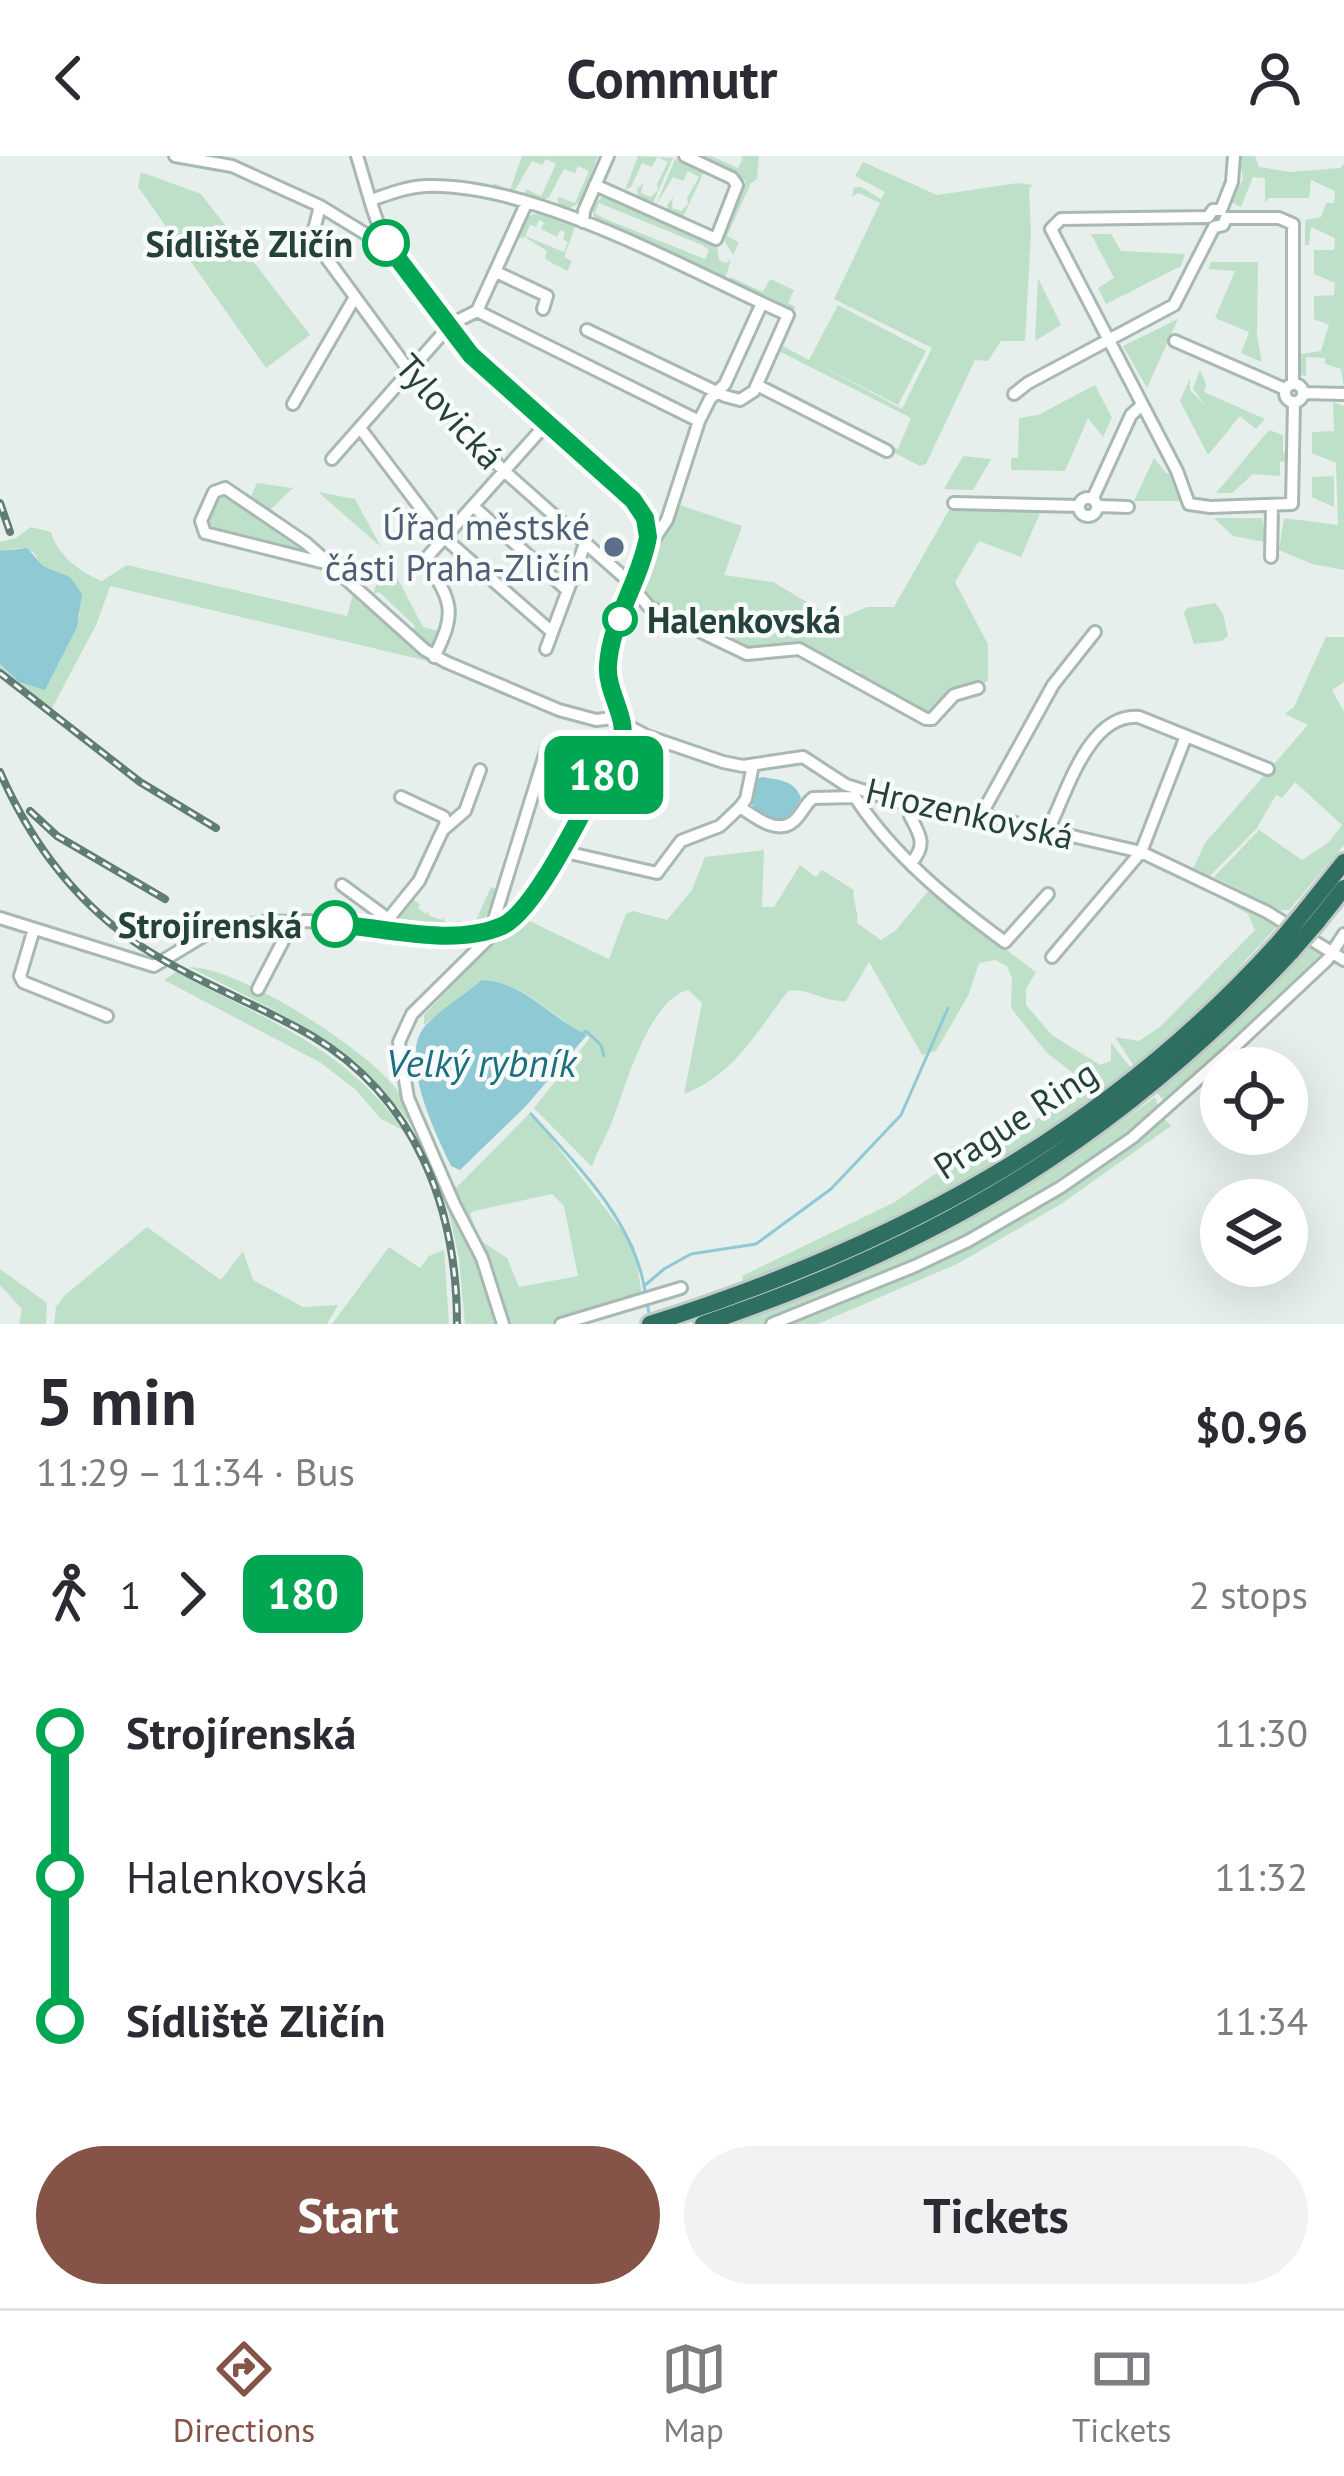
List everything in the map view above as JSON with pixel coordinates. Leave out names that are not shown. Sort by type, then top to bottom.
[{"type":"highway","name":"Prague Ring","points":[[1311,917],[1344,862]]},
{"type":"highway","name":"Prague Ring","points":[[703,1324],[808,1286],[922,1236],[1030,1174],[1159,1069],[1220,1004],[1344,888]]},
{"type":"highway","name":"Prague Ring","points":[[650,1324],[785,1278],[912,1223],[1127,1095]]},
{"type":"street","points":[[175,156],[232,166],[320,206],[369,236]]},
{"type":"street","points":[[0,918],[154,966],[210,932],[294,920],[392,924],[454,935],[488,930],[517,916],[561,851],[622,739],[608,669],[645,551],[648,529],[641,508],[479,363],[448,329],[386,243],[356,156]]},
{"type":"street","points":[[584,222],[608,156]]},
{"type":"street","points":[[596,185],[716,239],[737,185],[732,178],[685,156]]},
{"type":"street","points":[[1224,214],[1234,156]]},
{"type":"street","points":[[371,200],[404,189],[456,187],[550,208],[788,315],[757,385],[743,399],[718,393],[587,330]]},
{"type":"street","points":[[332,459],[454,321],[477,311],[526,204]]},
{"type":"street","name":"Tylovická","points":[[320,206],[314,230],[317,244],[410,372],[504,471],[626,579],[630,589]]},
{"type":"street","points":[[1015,394],[1174,305],[1213,210],[1280,218],[1293,224],[1286,398],[1344,394]]},
{"type":"street","points":[[1211,222],[1061,218],[1051,229],[1177,471],[1186,498],[1197,507],[1289,506],[1294,501],[1298,398]]},
{"type":"street","points":[[496,272],[547,296],[543,309]]},
{"type":"street","points":[[293,404],[355,297]]},
{"type":"street","points":[[645,551],[667,520],[699,421],[762,303]]},
{"type":"street","points":[[477,311],[699,421]]},
{"type":"street","points":[[1175,340],[1289,386]]},
{"type":"street","points":[[757,385],[887,451]]},
{"type":"street","points":[[1095,502],[1130,415],[1142,405]]},
{"type":"street","points":[[434,657],[451,610],[427,561],[547,423]]},
{"type":"street","points":[[360,428],[445,538],[552,632]]},
{"type":"street","name":"Hrozenkovská","points":[[303,549],[205,532],[201,521],[214,493],[223,487],[235,492],[303,549],[333,566],[434,657],[559,710],[622,723],[733,765],[803,758],[856,793],[911,810],[981,814],[1141,852],[1267,912],[1344,960]]},
{"type":"street","points":[[954,502],[1079,506],[1085,498],[1128,507]]},
{"type":"street","points":[[1271,557],[1272,506]]},
{"type":"street","points":[[474,507],[567,590]]},
{"type":"street","points":[[546,649],[585,544]]},
{"type":"street","points":[[630,589],[652,609],[722,644],[750,654],[799,649],[926,719],[934,718],[954,695],[977,688]]},
{"type":"street","points":[[981,814],[1053,685],[1095,632]]},
{"type":"street","points":[[1048,830],[1094,741],[1113,722],[1139,718],[1268,769]]},
{"type":"street","points":[[1052,956],[1141,852],[1186,736]]},
{"type":"street","points":[[503,1324],[482,1258],[409,1098],[399,1050],[407,1019],[483,948],[547,748]]},
{"type":"street","points":[[561,851],[656,874],[680,842],[720,826],[740,807],[753,765]]},
{"type":"street","points":[[392,924],[444,829],[465,811],[480,770]]},
{"type":"street","points":[[740,807],[779,826],[795,820],[813,798],[856,793],[934,887],[1005,942],[1048,895]]},
{"type":"street","points":[[401,797],[444,817],[444,829]]},
{"type":"street","points":[[884,832],[911,810],[922,837],[922,848],[912,862]]},
{"type":"street","points":[[342,885],[392,924]]},
{"type":"street","points":[[924,900],[934,887]]},
{"type":"street","points":[[258,988],[294,920]]},
{"type":"street","points":[[34,929],[20,976],[23,982],[107,1016]]},
{"type":"street","points":[[772,1324],[933,1258],[1061,1187],[1132,1138],[1328,960],[1344,934]]},
{"type":"street","points":[[561,1324],[681,1288]]},
{"type":"green space","points":[[522,156],[598,156],[581,202],[568,209],[558,205],[558,197],[575,203],[589,171],[578,166],[575,173],[564,169],[542,201],[524,197],[526,189],[541,196],[556,164],[546,159],[542,165],[532,161],[514,192],[492,189],[493,183],[510,190]]},
{"type":"green space","points":[[638,156],[657,157],[652,167],[642,163],[625,190]]},
{"type":"green space","points":[[694,156],[711,156],[738,168],[740,156],[759,156],[757,179],[727,236],[739,242],[733,255],[722,236],[746,181]]},
{"type":"green space","points":[[1239,156],[1255,156],[1259,167],[1291,172],[1344,164],[1344,389],[1341,369],[1325,364],[1325,358],[1306,357],[1306,376],[1300,375],[1300,354],[1321,351],[1329,325],[1314,319],[1314,296],[1334,295],[1335,283],[1314,274],[1314,250],[1334,250],[1335,238],[1311,227],[1309,245],[1305,245],[1305,220],[1321,217],[1326,203],[1334,203],[1335,191],[1311,180],[1309,198],[1269,198],[1265,203],[1265,178],[1253,177],[1241,207],[1231,202],[1243,179]]},
{"type":"green space","points":[[657,157],[673,158],[653,203],[638,197],[637,189],[644,182],[641,193],[651,197],[658,190],[668,162]]},
{"type":"green space","points":[[675,159],[704,172],[683,217],[668,211],[667,205],[673,197],[672,208],[681,211],[688,204],[699,177],[688,171],[683,181],[673,177],[656,205]]},
{"type":"green space","points":[[863,162],[937,195],[1033,185],[1029,188],[1025,341],[1001,341],[988,361],[975,360],[926,464],[920,466],[891,451],[898,449],[911,418],[773,348],[779,344],[809,360],[838,305],[926,351],[898,405],[816,363],[902,409],[932,348],[834,299],[880,203],[858,193],[852,197],[854,187],[881,199],[885,192],[855,176]]},
{"type":"green space","points":[[141,172],[201,194],[310,335],[266,368],[138,187]]},
{"type":"green space","points":[[603,196],[717,245],[719,260],[731,259],[725,279],[595,218],[591,208]],"holes":[[[599,203],[709,250],[705,259],[595,213]]]},
{"type":"green space","points":[[540,212],[575,227],[564,257],[572,261],[567,271],[545,259],[547,251],[525,237],[517,239],[526,217]],"holes":[[[539,220],[544,223],[541,229],[557,237],[560,230],[565,232],[564,252],[525,236],[530,225],[536,227]]]},
{"type":"green space","points":[[1091,234],[1111,234],[1121,251],[1185,254],[1181,266],[1106,304],[1098,288],[1114,278]]},
{"type":"green space","points":[[1211,262],[1258,262],[1257,337],[1262,362],[1241,353],[1249,332],[1215,318],[1235,271],[1208,269]]},
{"type":"green space","points":[[730,277],[763,292],[770,279],[794,290],[788,303],[796,307],[792,310],[728,281]]},
{"type":"green space","points":[[1038,278],[1061,325],[1035,341]]},
{"type":"green space","points":[[1178,319],[1147,388],[1123,346]]},
{"type":"green space","points":[[1200,370],[1204,392],[1265,419],[1256,429],[1240,416],[1208,455],[1180,401],[1190,378],[1190,390],[1205,405],[1193,389]]},
{"type":"green space","points":[[1095,385],[1112,418],[1103,437],[1088,418],[1065,471],[1011,470],[1011,458],[1018,458],[1019,418],[1038,415]]},
{"type":"green space","points":[[1333,402],[1344,406],[1344,570],[1312,564],[1279,550],[1284,518],[1338,525],[1336,463],[1312,453],[1312,432],[1334,431]]},
{"type":"green space","points":[[1269,430],[1283,435],[1283,452],[1290,456],[1280,462],[1280,476],[1253,474],[1232,493],[1216,493]]},
{"type":"green space","points":[[963,456],[991,459],[973,490],[944,489]]},
{"type":"green space","points":[[1154,458],[1166,473],[1174,474],[1180,501],[1134,501]]},
{"type":"green space","points":[[1334,476],[1334,507],[1312,497],[1312,477]]},
{"type":"green space","points":[[257,483],[293,488],[270,510],[251,497]]},
{"type":"green space","points":[[224,492],[300,545],[298,550],[211,532],[204,521],[216,496]]},
{"type":"green space","points":[[318,492],[355,499],[381,547]]},
{"type":"green space","points":[[677,504],[742,526],[724,575],[773,582],[837,620],[867,607],[894,607],[949,510],[1041,511],[1021,557],[979,541],[955,582],[988,644],[988,681],[951,689],[927,717],[860,671],[844,669],[795,644],[751,651],[658,611],[638,586]]},
{"type":"green space","points":[[1214,518],[1262,518],[1265,542],[1233,536]]},
{"type":"green space","points":[[31,527],[51,532],[70,561],[102,581],[127,565],[347,616],[354,591],[361,604],[364,601],[432,662],[110,586],[97,623],[51,710],[0,668],[0,664],[19,682],[45,689],[80,615],[70,577],[42,566],[33,552],[20,548],[0,551],[0,542]]},
{"type":"green space","points":[[391,566],[423,627],[442,632],[433,647],[412,631],[415,626],[379,592],[373,594],[381,572]]},
{"type":"green space","points":[[1215,603],[1228,636],[1194,644],[1184,613],[1187,608]]},
{"type":"green space","points":[[1326,637],[1344,637],[1344,682],[1332,690],[1344,712],[1344,845],[1289,910],[1280,910],[1214,877],[1259,830],[1302,860],[1329,842],[1342,825],[1295,782],[1282,798],[1276,795],[1257,828],[1210,876],[1193,869],[1205,843],[1308,725],[1285,714],[1294,707]]},
{"type":"green space","points":[[554,748],[599,757],[587,793],[565,785],[549,763]]},
{"type":"green space","points":[[764,850],[762,907],[774,907],[800,865],[816,877],[822,870],[854,890],[857,923],[881,940],[896,930],[928,891],[1036,972],[1026,989],[1026,1005],[1052,1035],[1100,1065],[1111,1061],[1111,1043],[1131,1068],[1041,1133],[945,1191],[744,1285],[742,1276],[895,1202],[948,1165],[993,1149],[1075,1093],[1076,1075],[1047,1053],[1011,1008],[1012,978],[1007,966],[995,960],[979,963],[969,994],[936,1051],[922,1055],[869,962],[846,1001],[788,991],[731,1064],[684,1094],[702,1003],[688,990],[674,997],[650,1027],[592,1167],[534,1108],[590,1038],[526,994],[497,982],[481,980],[424,1025],[424,1015],[523,918],[609,959],[626,914],[633,911],[667,920],[692,890],[705,857]]},
{"type":"green space","points":[[1185,878],[1280,923],[1211,998],[1134,1066],[1115,1037],[1139,1041],[1160,1027],[1255,930],[1248,914]]},
{"type":"green space","points":[[491,887],[497,890],[490,908],[471,929],[436,932],[397,919],[412,899],[426,914],[430,910],[428,915],[474,925]]},
{"type":"green space","points":[[1313,943],[1325,954],[1323,962],[1227,1047],[1211,1047]]},
{"type":"green space","points":[[189,967],[238,980],[267,994],[356,1051],[394,1086],[423,1144],[401,1111],[349,1058],[290,1019]]},
{"type":"green space","points":[[176,972],[328,1055],[380,1101],[403,1130],[381,1119],[356,1090],[321,1063],[164,980]]},
{"type":"green space","points":[[1200,1056],[1200,1071],[1165,1102],[1157,1093]]},
{"type":"green space","points":[[1155,1097],[1159,1109],[1127,1139],[972,1237],[800,1313],[766,1324],[729,1324],[843,1280],[951,1228],[1055,1167]]},
{"type":"green space","points":[[531,1112],[634,1246],[642,1295],[550,1324],[508,1324],[481,1241],[507,1258],[519,1287],[578,1276],[564,1206],[552,1194],[474,1211],[470,1214],[474,1223],[452,1192]]},
{"type":"green space","points":[[1162,1116],[1171,1126],[1061,1204],[959,1263],[818,1324],[780,1324],[874,1289],[958,1250]]},
{"type":"green space","points":[[447,1204],[479,1259],[499,1324],[465,1324],[459,1258]]},
{"type":"green space","points":[[147,1227],[221,1280],[243,1251],[253,1280],[303,1307],[338,1305],[327,1324],[54,1324],[56,1307],[64,1296]]},
{"type":"green space","points":[[389,1247],[420,1268],[429,1256],[444,1250],[449,1324],[332,1324]]},
{"type":"green space","points":[[0,1269],[47,1303],[46,1324],[19,1324],[22,1309],[0,1285]]},
{"type":"water","points":[[27,548],[43,566],[70,577],[82,594],[77,627],[45,690],[19,682],[0,664],[0,551]]},
{"type":"water","points":[[762,777],[791,784],[798,792],[801,798],[784,820],[765,819],[751,803],[754,780]]},
{"type":"water","name":"Velký rybník","points":[[481,980],[511,987],[587,1035],[525,1107],[460,1170],[451,1166],[423,1099],[417,1044],[427,1024]]},
{"type":"waterway","points":[[645,1291],[644,1286],[664,1269],[691,1254],[756,1244],[831,1189],[901,1115],[948,1008]]},
{"type":"waterway","points":[[583,1033],[601,1045],[604,1056]]},
{"type":"waterway","points":[[531,1114],[614,1214],[644,1285]]},
{"type":"waterway","points":[[647,1303],[649,1313]]},
{"type":"railway","points":[[0,503],[10,532]]},
{"type":"railway","points":[[0,673],[140,782],[216,828]]},
{"type":"railway","points":[[0,772],[41,847],[97,912],[142,947],[312,1036],[379,1091],[404,1124],[439,1198],[449,1239],[457,1324]]},
{"type":"railway","points":[[30,811],[57,836],[165,899]]},
{"type":"bus line","name":"180","points":[[335,924],[454,935],[488,930],[517,916],[592,800],[625,732],[612,698],[608,661],[648,537],[641,508],[471,355],[386,243]]},
{"type":"place","name":"Sídliště Zličín","points":[[386,243]]},
{"type":"place","name":"Úřad městské části Praha-Zličín","points":[[614,547]]},
{"type":"place","name":"Halenkovská","points":[[620,619]]},
{"type":"place","name":"Strojírenská","points":[[335,924]]}]
